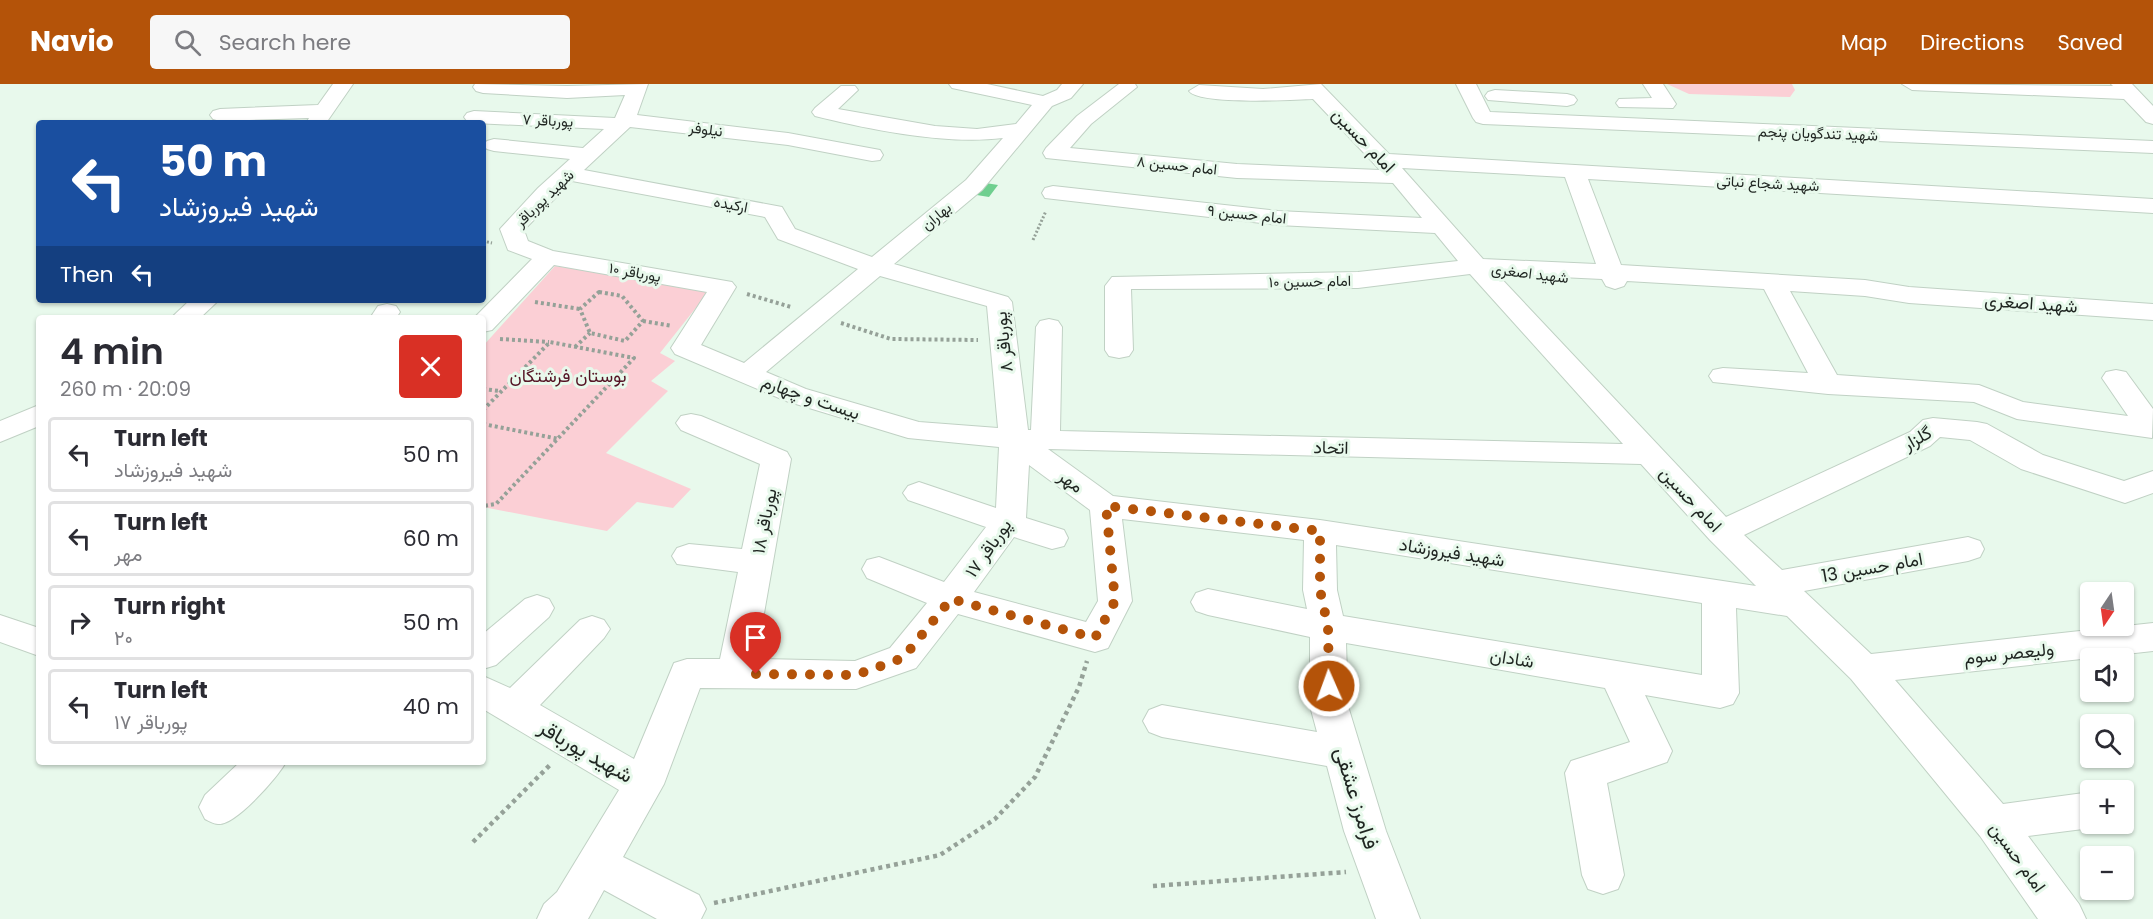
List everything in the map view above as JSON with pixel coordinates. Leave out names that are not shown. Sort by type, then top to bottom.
[{"type":"street","points":[[220,115],[320,117],[343,84]]},
{"type":"street","points":[[959,84],[1034,115],[1084,120]]},
{"type":"street","points":[[822,112],[935,132],[977,135],[1034,115],[1064,94],[1073,84]]},
{"type":"street","name":"شهید تندگویان پنجم","points":[[1466,84],[1483,118],[2153,147]]},
{"type":"street","points":[[1653,84],[1666,104]]},
{"type":"street","points":[[1912,84],[2131,87],[2153,92]]},
{"type":"street","points":[[483,87],[567,92],[636,86]]},
{"type":"street","name":"شهید پورباقر","points":[[548,257],[517,245],[512,229],[546,193],[623,122],[631,109],[636,86]]},
{"type":"street","name":"امام حسین ۸","points":[[1127,87],[1084,120],[1054,153],[1238,171],[1391,168]]},
{"type":"street","points":[[2131,87],[2153,118]]},
{"type":"street","points":[[1199,90],[1263,95],[1315,88]]},
{"type":"street","name":"امام حسین","points":[[1315,88],[1391,168],[1476,266],[1721,532],[1864,669],[1994,823],[2064,919]]},
{"type":"street","points":[[788,139],[848,90]]},
{"type":"street","points":[[1495,96],[1586,101]]},
{"type":"street","points":[[1609,102],[1689,105]]},
{"type":"street","name":"بهاران","points":[[747,374],[974,185],[1034,115]]},
{"type":"street","name":"پورباقر ۷","points":[[474,117],[623,122]]},
{"type":"street","name":"نیلوفر","points":[[623,122],[788,139],[872,155]]},
{"type":"street","points":[[494,145],[589,155]]},
{"type":"street","name":"شهید شجاع نباتی","points":[[1391,168],[1574,171],[2144,205]]},
{"type":"street","points":[[1574,171],[1614,276]]},
{"type":"street","name":"ارکیده","points":[[569,174],[774,212],[786,234],[876,267]]},
{"type":"street","name":"امام حسین ۹","points":[[1053,193],[1278,218],[1442,226]]},
{"type":"street","points":[[2144,205],[2153,224]]},
{"type":"street","points":[[489,331],[508,298],[548,257]]},
{"type":"street","name":"پورباقر ۱۰","points":[[548,257],[723,287]]},
{"type":"street","name":"شهید اصغری","points":[[1476,266],[1535,277],[1614,276],[1775,286],[1869,297],[1909,295],[2153,312]]},
{"type":"street","name":"امام حسین ۱۰","points":[[1119,350],[1118,286],[1121,282],[1358,280],[1476,266]]},
{"type":"street","name":"پورباقر ۸","points":[[876,267],[999,302],[1003,341],[1030,439]]},
{"type":"street","points":[[1775,286],[1828,385]]},
{"type":"street","name":"بیست و چهارم","points":[[723,287],[685,348],[796,395],[918,431],[1030,439]]},
{"type":"street","points":[[188,315],[202,303]]},
{"type":"street","points":[[1030,439],[1049,327]]},
{"type":"street","points":[[1723,376],[1979,394],[2017,410],[2152,429],[2116,378]]},
{"type":"street","points":[[1977,431],[1979,394]]},
{"type":"street","points":[[0,433],[36,415]]},
{"type":"street","name":"پورباقر ۱۸","points":[[691,423],[776,459],[735,674]]},
{"type":"street","name":"گلزار","points":[[1721,532],[1920,439],[1933,427],[1977,431],[2032,462],[2125,492],[2153,481]]},
{"type":"street","name":"اتحاد","points":[[1030,439],[1648,454]]},
{"type":"street","name":"مهر","points":[[1030,439],[1106,506]]},
{"type":"street","name":"پورباقر ۱۷","points":[[644,784],[687,673],[856,675],[903,658],[951,599],[1012,514],[1030,439]]},
{"type":"street","points":[[919,494],[1052,538]]},
{"type":"street","points":[[879,569],[951,599],[1095,638],[1115,601],[1106,506]]},
{"type":"street","name":"شهید فیروزشاد","points":[[1106,506],[1320,531],[1719,594],[1786,594]]},
{"type":"street","name":"فرامرز عشقی","points":[[1320,531],[1320,590],[1328,627],[1329,706],[1365,831],[1398,919]]},
{"type":"street","name":"امام حسین 13","points":[[1786,594],[1968,549]]},
{"type":"street","points":[[689,556],[756,562]]},
{"type":"street","name":"شادان","points":[[1208,602],[1328,627],[1720,693],[1719,594]]},
{"type":"street","points":[[486,652],[537,608]]},
{"type":"street","points":[[0,628],[36,641]]},
{"type":"street","points":[[498,700],[592,629]]},
{"type":"street","name":"ولیعصر سوم","points":[[1864,669],[2153,637]]},
{"type":"street","points":[[1603,875],[1585,773],[1653,751],[1617,675]]},
{"type":"street","name":"شهید پورباقر","points":[[498,700],[644,784],[572,906],[559,919]]},
{"type":"street","points":[[1162,720],[1342,752]]},
{"type":"street","points":[[219,807],[263,765]]},
{"type":"street","points":[[1994,823],[2080,811]]},
{"type":"street","points":[[596,866],[681,914]]},
{"type":"path","points":[[723,287],[891,339],[1003,341]]},
{"type":"path","points":[[580,309],[599,292],[622,296],[643,321],[625,341],[590,333]]},
{"type":"path","points":[[508,298],[580,309]]},
{"type":"path","points":[[580,309],[590,333]]},
{"type":"path","points":[[486,506],[496,504],[634,358],[489,331]]},
{"type":"path","points":[[575,347],[590,333]]},
{"type":"path","points":[[486,407],[550,342]]},
{"type":"path","points":[[486,389],[501,391]]},
{"type":"path","points":[[486,425],[559,439]]},
{"type":"path","points":[[681,914],[940,855],[995,819],[1035,777],[1078,687],[1095,638]]},
{"type":"path","points":[[473,842],[572,743]]},
{"type":"path","points":[[1153,886],[1380,870]]},
{"type":"green space","points":[[1667,84],[1792,84],[1795,90],[1790,97],[1689,94]]},
{"type":"green space","name":"بوستان فرشتگان","points":[[555,266],[710,290],[660,353],[675,361],[651,381],[668,391],[606,453],[691,489],[673,508],[637,502],[607,531],[486,508],[486,343]]},
{"type":"building","points":[[967,180],[998,185],[989,197],[958,192]]},
{"type":"route","points":[[756,674],[856,675],[903,658],[951,599],[1095,638],[1115,601],[1106,506],[1320,531],[1320,590],[1328,627],[1329,686]]}]
